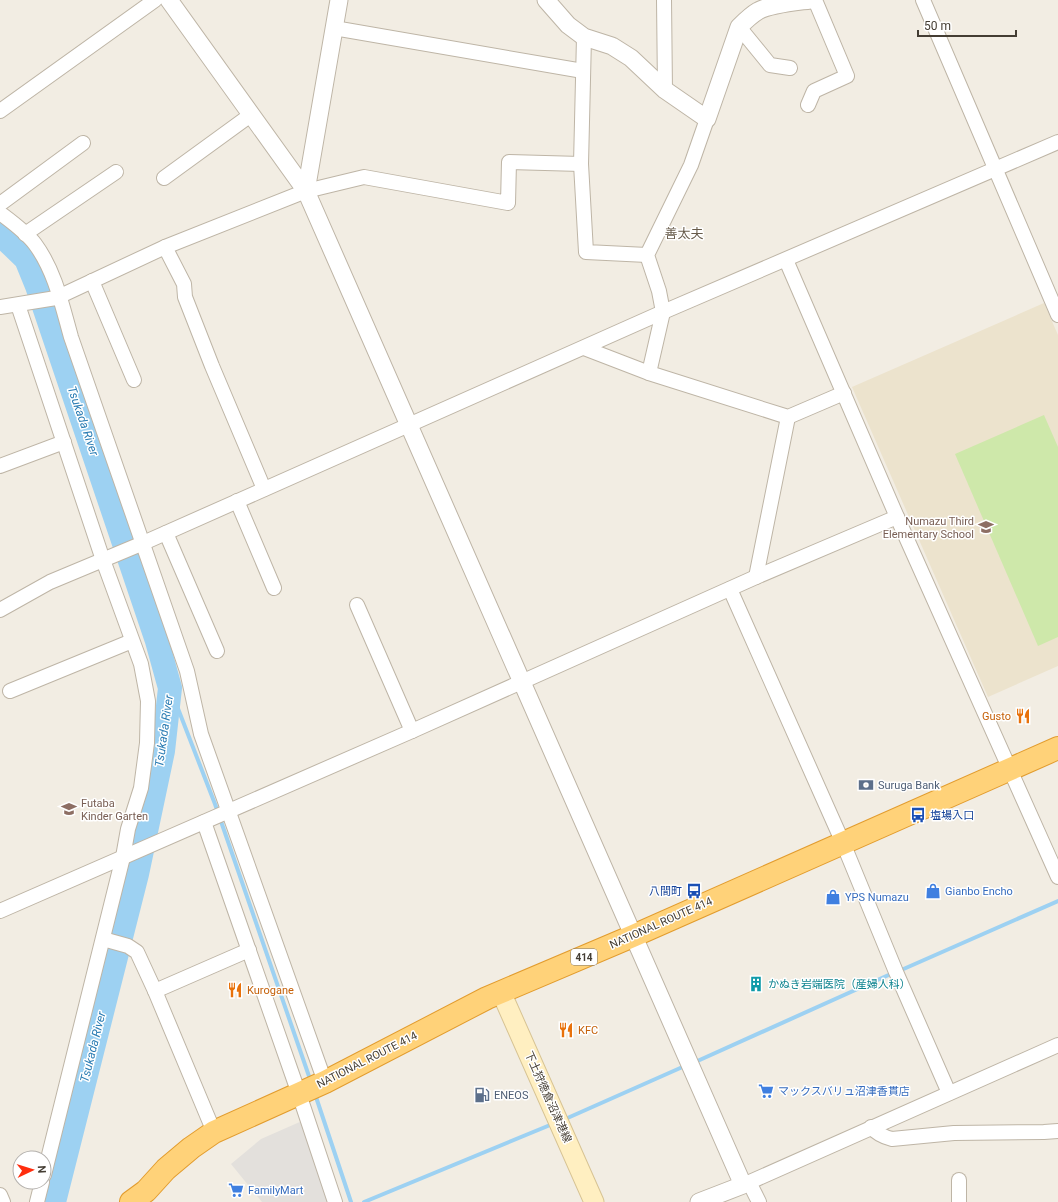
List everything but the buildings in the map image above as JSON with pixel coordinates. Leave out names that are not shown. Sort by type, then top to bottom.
[{"type":"highway","name":"NATIONAL ROUTE 414","points":[[131,1202],[146,1191],[166,1169],[191,1148],[214,1132],[325,1082],[501,992],[633,936],[1058,748]]},
{"type":"main road","name":"下土狩徳倉沼津港線","points":[[501,992],[594,1202]]},
{"type":"street","points":[[0,111],[155,0]]},
{"type":"street","points":[[170,0],[306,191],[693,1071],[746,1183],[758,1202]]},
{"type":"street","points":[[306,191],[339,0]]},
{"type":"street","points":[[546,0],[568,25],[584,37],[612,46],[631,58],[665,90],[707,119]]},
{"type":"street","points":[[664,0],[665,90]]},
{"type":"street","points":[[649,373],[663,312],[660,290],[647,255],[690,165],[739,27],[759,10],[777,5],[810,0]]},
{"type":"street","points":[[808,105],[814,91],[847,76],[815,0]]},
{"type":"street","points":[[923,0],[1058,315]]},
{"type":"street","points":[[739,27],[770,65],[790,68]]},
{"type":"street","points":[[334,28],[583,71]]},
{"type":"street","points":[[584,37],[580,164],[586,252],[647,255]]},
{"type":"street","points":[[164,178],[252,114]]},
{"type":"street","points":[[0,610],[50,582],[410,426],[663,312],[1058,142]]},
{"type":"street","points":[[0,204],[83,144]]},
{"type":"street","points":[[0,307],[58,297],[165,247],[306,191],[364,177],[508,203],[509,162],[580,164]]},
{"type":"street","points":[[25,234],[116,172]]},
{"type":"street","points":[[0,213],[25,234],[34,244],[50,268],[74,344],[187,670],[201,734],[325,1082]]},
{"type":"street","points":[[165,247],[184,284],[187,304],[264,489]]},
{"type":"street","points":[[786,260],[897,517],[1058,877]]},
{"type":"street","points":[[92,281],[134,380]]},
{"type":"street","points":[[21,304],[64,442],[106,559],[141,664],[148,701],[147,743],[141,788],[128,829],[127,855],[51,1150]]},
{"type":"street","points":[[584,348],[649,373],[788,416],[844,393]]},
{"type":"street","points":[[756,577],[788,416]]},
{"type":"street","points":[[0,466],[64,442]]},
{"type":"street","points":[[237,501],[274,588]]},
{"type":"street","points":[[0,911],[412,731],[756,577],[897,517]]},
{"type":"street","points":[[166,533],[217,651]]},
{"type":"street","points":[[730,589],[843,843],[900,981],[949,1093]]},
{"type":"street","points":[[357,605],[412,731]]},
{"type":"street","points":[[10,691],[132,640]]},
{"type":"street","points":[[204,822],[300,1094],[335,1202]]},
{"type":"street","points":[[106,940],[128,946],[137,952],[155,991],[214,1132]]},
{"type":"street","points":[[155,991],[249,950]]},
{"type":"street","points":[[699,1202],[746,1183],[1058,1045]]},
{"type":"street","points":[[871,1127],[876,1132],[892,1139],[954,1133],[1058,1131]]},
{"type":"street","points":[[959,1180],[959,1202]]},
{"type":"street","points":[[37,1202],[40,1190]]},
{"type":"street","points":[[0,1195],[3,1202]]},
{"type":"shaded area","name":"Numazu Third Elementary School","points":[[1044,303],[1058,335],[1058,666],[988,697],[852,387]]},
{"type":"shaded area","points":[[302,1121],[330,1202],[262,1202],[231,1164],[261,1139]]},
{"type":"green space","points":[[1044,415],[1058,447],[1058,637],[1038,646],[955,454]]},
{"type":"waterway","name":"Tsukada River","points":[[0,234],[26,259],[37,286],[157,641],[170,688],[163,751],[137,874],[54,1202]]},
{"type":"waterway","points":[[170,688],[215,804],[311,1082]]},
{"type":"waterway","points":[[899,971],[1058,901]]},
{"type":"waterway","points":[[693,1063],[893,973]]},
{"type":"waterway","points":[[563,1120],[687,1065]]},
{"type":"waterway","points":[[315,1094],[351,1202]]},
{"type":"waterway","points":[[364,1202],[555,1123]]},
{"type":"place","name":"Numazu Third Elementary School","points":[[986,527]]},
{"type":"place","name":"Gusto","points":[[1023,716]]},
{"type":"place","name":"Suruga Bank","points":[[866,785]]},
{"type":"place","name":"Futaba Kinder Garten","points":[[69,809]]},
{"type":"place","name":"塩場入口","points":[[918,815]]},
{"type":"place","name":"八間町","points":[[694,891]]},
{"type":"place","name":"Gianbo Encho","points":[[933,891]]},
{"type":"place","name":"YPS Numazu","points":[[833,897]]},
{"type":"place","name":"かぬき岩端医院（産婦人科）","points":[[756,984]]},
{"type":"place","name":"Kurogane","points":[[235,990]]},
{"type":"place","name":"KFC","points":[[566,1030]]},
{"type":"place","name":"マックスバリュ沼津香貫店","points":[[766,1091]]},
{"type":"place","name":"ENEOS","points":[[482,1095]]},
{"type":"place","name":"FamilyMart","points":[[236,1190]]},
{"type":"district","name":"善太夫","points":[[684,233]]}]
